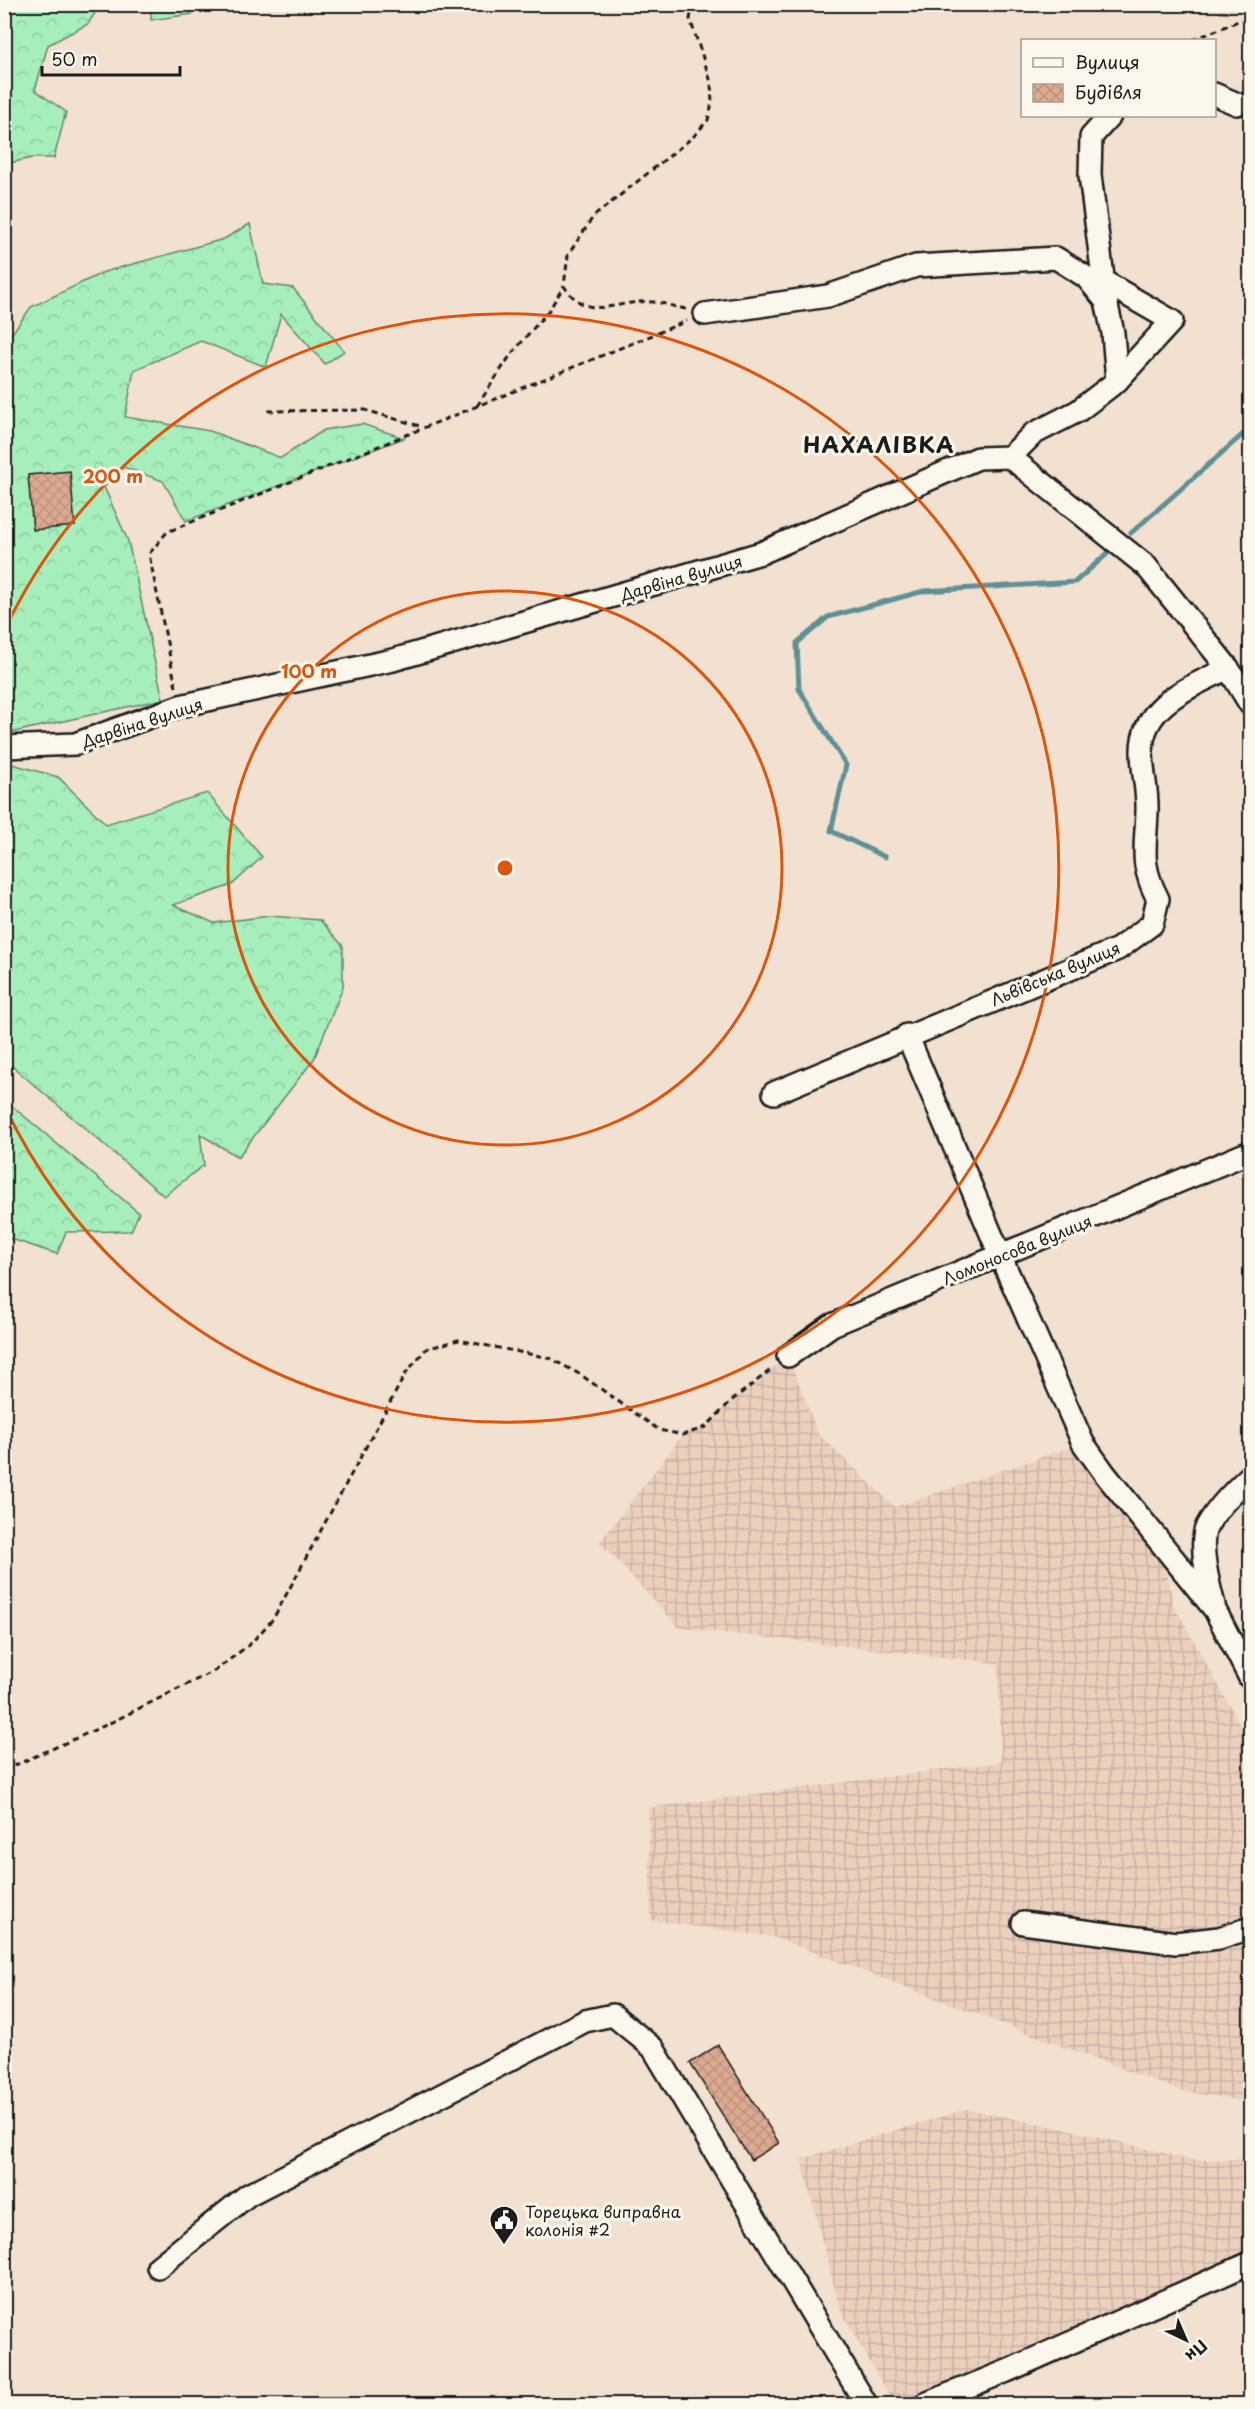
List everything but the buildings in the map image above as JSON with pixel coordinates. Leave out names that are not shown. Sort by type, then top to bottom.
[{"type":"street","points":[[1216,94],[1237,104]]},
{"type":"street","points":[[1109,117],[1091,137],[1090,175],[1104,291],[1113,333],[1117,381]]},
{"type":"street","points":[[705,314],[828,296],[916,266],[1056,258],[1104,291],[1172,321],[1117,381],[1078,411],[1034,434],[1010,457],[1146,566],[1228,668],[1251,704]]},
{"type":"street","name":"Дарвіна вулиця","points":[[4,747],[75,744],[180,706],[393,660],[761,554],[978,458],[1010,457]]},
{"type":"street","name":"Львівська вулиця","points":[[774,1093],[1118,949],[1152,924],[1158,899],[1148,879],[1144,844],[1147,810],[1142,750],[1146,726],[1164,702],[1228,668]]},
{"type":"street","points":[[908,1035],[1000,1255],[1083,1443],[1105,1474],[1215,1611],[1251,1678]]},
{"type":"street","name":"Ломоносова вулиця","points":[[788,1356],[832,1325],[1251,1152]]},
{"type":"street","points":[[1215,1611],[1204,1566],[1206,1527],[1237,1488],[1251,1476]]},
{"type":"street","points":[[1023,1923],[1176,1943],[1219,1938],[1251,1928]]},
{"type":"street","points":[[158,2266],[248,2195],[585,2021],[613,2014],[653,2048],[866,2404]]},
{"type":"street","points":[[925,2404],[1007,2371],[1251,2263]]},
{"type":"path","points":[[476,406],[510,356],[549,310],[564,286],[568,255],[593,218],[693,137],[708,120],[712,103],[711,82],[690,19],[693,4]]},
{"type":"path","points":[[1195,39],[1251,16]]},
{"type":"path","points":[[564,286],[573,300],[594,308],[653,301],[705,314]]},
{"type":"path","points":[[180,706],[149,554],[167,532],[705,314]]},
{"type":"path","points":[[268,411],[365,410],[424,427]]},
{"type":"path","points":[[4,1770],[108,1724],[216,1670],[250,1644],[273,1619],[406,1373],[426,1348],[458,1340],[550,1359],[581,1374],[659,1430],[683,1435],[706,1427],[731,1401],[788,1356]]},
{"type":"shaded area","points":[[788,1356],[818,1434],[895,1507],[1083,1443],[1162,1546],[1173,1604],[1250,1742],[1250,2102],[1181,2091],[773,1937],[651,1920],[648,1808],[1001,1762],[998,1663],[679,1628],[600,1542],[683,1435],[706,1427],[731,1401]]},
{"type":"shaded area","points":[[967,2109],[1079,2132],[1191,2160],[1250,2159],[1250,2252],[930,2397],[889,2396],[840,2309],[801,2159]]},
{"type":"green space","points":[[4,5],[100,5],[88,24],[48,45],[35,90],[66,112],[54,158],[32,158],[5,164]]},
{"type":"green space","points":[[151,5],[190,5],[192,14],[151,20]]},
{"type":"green space","points":[[250,224],[263,284],[293,288],[344,351],[325,364],[281,314],[266,367],[201,341],[134,370],[125,417],[210,431],[281,458],[324,430],[362,424],[404,438],[186,521],[163,481],[124,467],[104,487],[128,541],[163,699],[5,734],[5,343],[31,307],[104,272],[224,239]]},
{"type":"green space","points":[[5,762],[58,777],[106,824],[207,793],[262,857],[232,885],[173,905],[214,923],[270,916],[320,920],[343,946],[343,987],[314,1059],[238,1157],[200,1134],[204,1165],[164,1196],[5,1060]]},
{"type":"green space","points":[[5,1100],[139,1213],[131,1231],[66,1232],[57,1254],[5,1237]]},
{"type":"waterway","points":[[1131,533],[1250,428]]},
{"type":"waterway","points":[[885,857],[831,831],[846,765],[799,689],[797,643],[828,617],[924,591],[1075,582],[1108,553]]},
{"type":"place","name":"Торецька виправна колонія #2","points":[[504,2246]]},
{"type":"district","name":"НАХАЛІВКА","points":[[879,443]]}]
